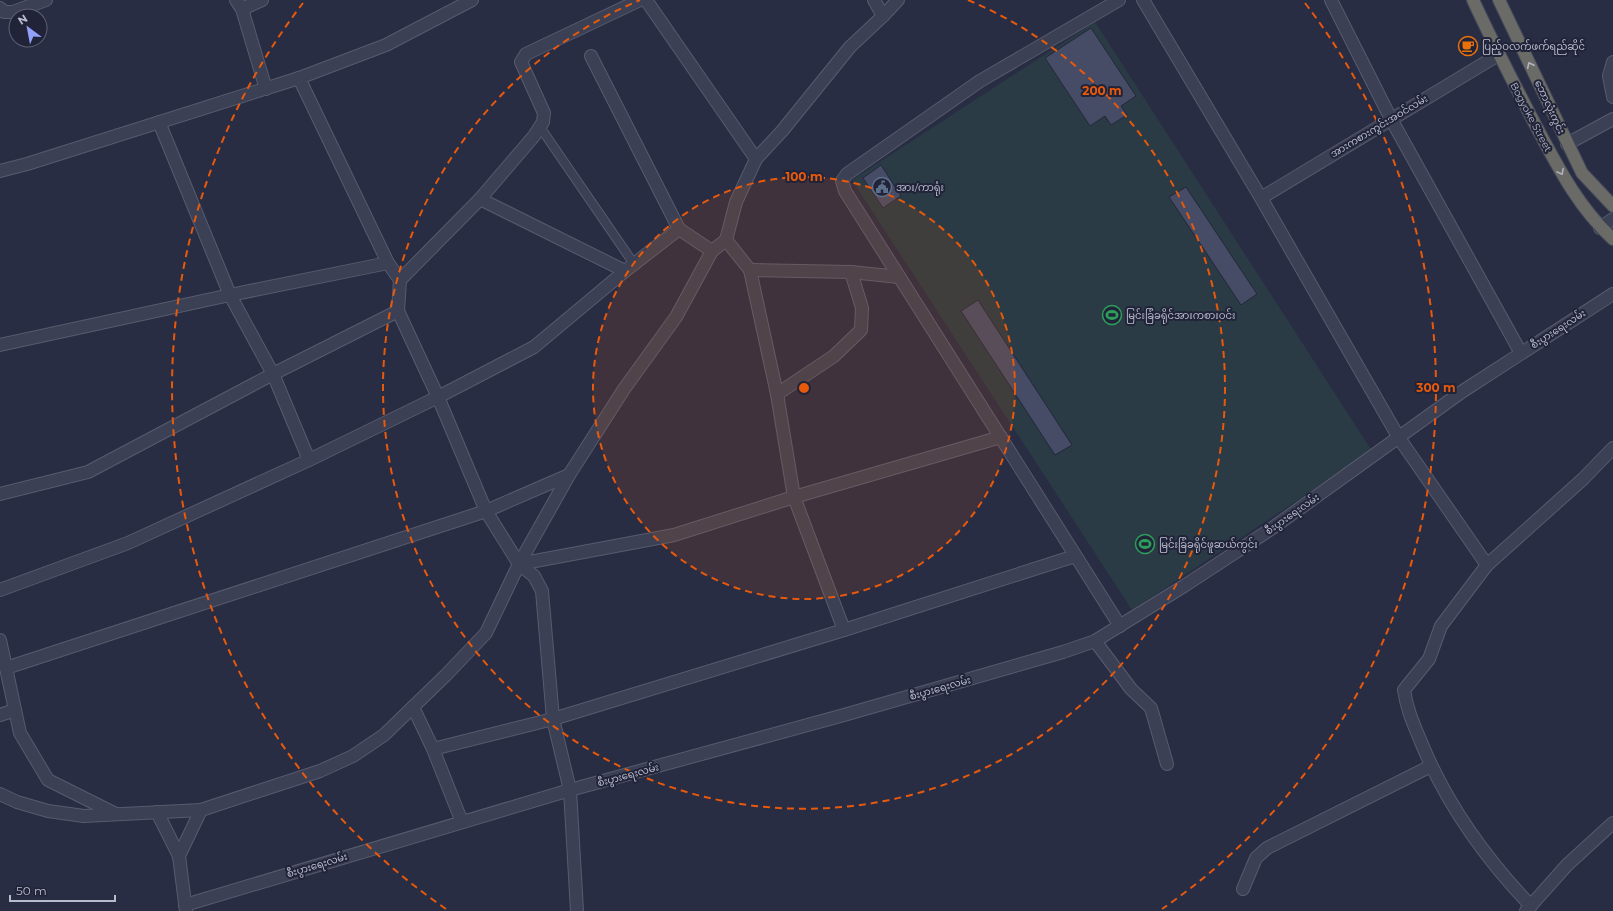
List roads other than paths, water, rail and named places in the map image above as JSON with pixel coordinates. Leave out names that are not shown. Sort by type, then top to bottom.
[{"type":"highway","name":"Bogyoke Street","points":[[1473,0],[1498,55],[1568,185],[1600,228],[1613,240]]},
{"type":"highway","name":"ဘောလုံးကွင်း","points":[[1499,0],[1582,173],[1613,206]]},
{"type":"street","points":[[0,8],[4,12],[13,12],[46,0]]},
{"type":"street","points":[[262,0],[239,5],[266,89]]},
{"type":"street","points":[[0,171],[299,78],[386,45],[472,0]]},
{"type":"street","points":[[400,280],[480,199],[534,136],[543,122],[544,113],[521,62],[526,54],[640,0]]},
{"type":"street","points":[[646,0],[756,159]]},
{"type":"street","points":[[874,0],[883,16]]},
{"type":"street","points":[[0,794],[17,802],[48,811],[84,816],[201,810],[320,771],[353,756],[384,735],[446,675],[486,633],[519,564],[569,475],[624,390],[676,317],[712,251],[726,240],[736,202],[756,159],[782,131],[850,47],[898,0]]},
{"type":"street","points":[[1119,0],[980,82],[847,174],[842,180],[845,191],[1120,626]]},
{"type":"street","points":[[1144,0],[1400,438],[1487,565]]},
{"type":"street","points":[[1331,0],[1391,119],[1521,353]]},
{"type":"street","name":"အားကစားကွင်းအဝင်လမ်း","points":[[1261,198],[1498,55]]},
{"type":"street","points":[[591,56],[679,229],[712,251]]},
{"type":"street","points":[[1613,62],[1609,76],[1613,97]]},
{"type":"street","points":[[299,78],[388,263],[400,280],[398,311],[438,397],[486,511],[519,564],[534,576],[542,591],[552,719],[570,790],[577,911]]},
{"type":"street","points":[[1567,144],[1613,119]]},
{"type":"street","points":[[159,122],[230,295],[273,374],[310,460]]},
{"type":"street","points":[[480,199],[629,268]]},
{"type":"street","points":[[1600,228],[1613,219]]},
{"type":"street","points":[[0,590],[128,543],[310,460],[438,397],[534,347],[629,268],[679,229]]},
{"type":"street","points":[[726,240],[750,270],[777,394],[794,497],[844,630]]},
{"type":"street","points":[[0,346],[230,295],[388,263]]},
{"type":"street","points":[[750,270],[851,272],[899,277]]},
{"type":"street","points":[[777,394],[834,356],[861,330],[862,308],[851,272]]},
{"type":"street","name":"စီးပွားရေးလမ်း","points":[[186,908],[570,790],[859,711],[1063,652],[1095,641],[1271,529],[1400,438],[1463,391],[1613,294]]},
{"type":"street","points":[[0,494],[88,472],[273,374],[398,311]]},
{"type":"street","points":[[519,564],[674,534],[794,497],[1001,437]]},
{"type":"street","points":[[1613,448],[1583,479],[1487,565],[1441,626],[1429,659],[1404,690],[1407,708],[1431,766],[1473,837],[1528,908],[1567,865],[1613,823]]},
{"type":"street","points":[[6,668],[486,511],[569,475]]},
{"type":"street","points":[[433,749],[552,719],[844,630],[1075,556]]},
{"type":"street","points":[[0,640],[20,733],[48,780],[117,815]]},
{"type":"street","points":[[1095,641],[1131,689],[1151,708],[1167,764]]},
{"type":"street","points":[[413,707],[433,749],[462,822]]},
{"type":"street","points":[[0,715],[15,710]]},
{"type":"street","points":[[1244,889],[1256,858],[1267,848],[1431,766]]},
{"type":"street","points":[[179,856],[201,810]]},
{"type":"street","points":[[157,812],[179,856],[186,908]]},
{"type":"lane","points":[[540,127],[629,268]]},
{"type":"place","name":"ပြည့်ဝလက်ဖက်ရည်ဆိုင်","points":[[1468,46]]},
{"type":"place","name":"အား/ကာရုံး","points":[[882,187]]},
{"type":"place","name":"မြင်းခြံခရိုင်အားကစားဝင်း","points":[[1112,315]]},
{"type":"place","name":"မြင်းခြံခရိုင်ဖူဆယ်ကွင်း","points":[[1145,544]]}]
